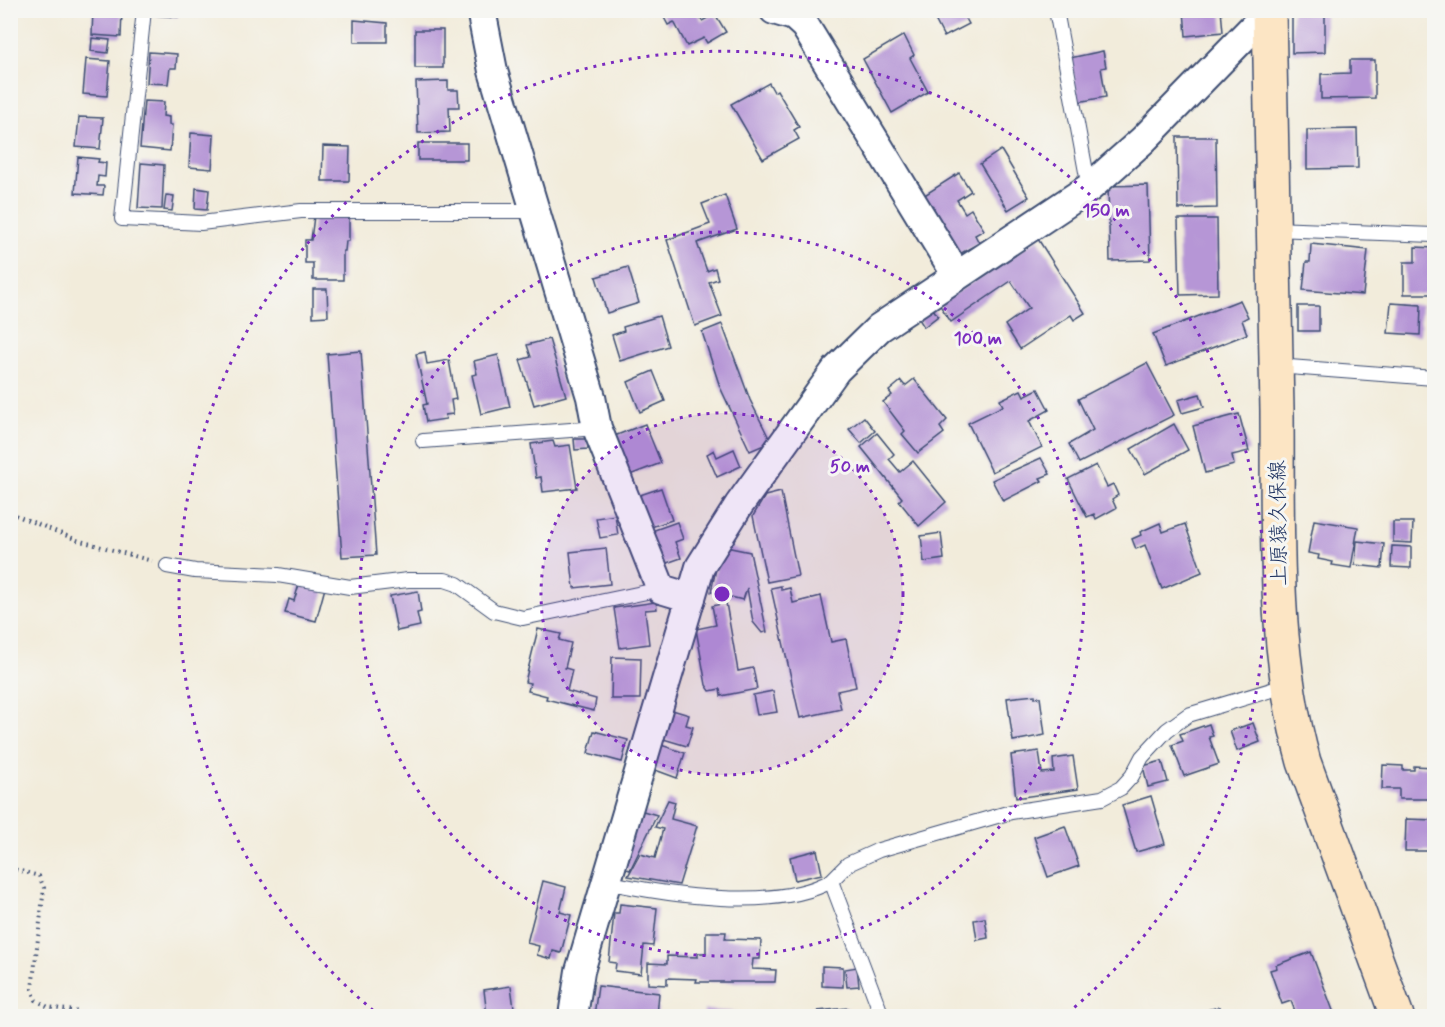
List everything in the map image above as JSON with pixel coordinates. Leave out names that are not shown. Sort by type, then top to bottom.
[{"type":"main road","name":"上原猿久保線","points":[[1270,11],[1278,561],[1288,685],[1294,724],[1304,762],[1397,1017]]},
{"type":"street","points":[[481,10],[493,71],[591,397],[597,428],[661,589],[691,598]]},
{"type":"street","points":[[774,10],[794,16],[805,26],[956,274]]},
{"type":"street","points":[[573,1017],[580,971],[700,567],[715,542],[836,370],[879,328],[956,274],[1089,188],[1143,140],[1270,11]]},
{"type":"lane","points":[[144,10],[122,219],[201,223],[301,212],[535,211]]},
{"type":"lane","points":[[1056,10],[1089,188]]},
{"type":"lane","points":[[1273,229],[1434,235]]},
{"type":"lane","points":[[1276,366],[1434,378]]},
{"type":"lane","points":[[423,441],[597,428]]},
{"type":"lane","points":[[167,566],[195,571],[278,575],[350,587],[408,580],[445,580],[457,584],[494,611],[523,618],[661,589]]},
{"type":"lane","points":[[606,882],[651,892],[750,898],[796,896],[815,890],[831,881],[848,864],[879,850],[1011,812],[1102,798],[1121,788],[1142,757],[1167,730],[1188,715],[1288,685]]},
{"type":"lane","points":[[831,881],[882,1017]]},
{"type":"path","points":[[10,513],[77,540],[167,566]]},
{"type":"path","points":[[10,868],[39,876],[44,888],[32,988],[36,1000],[48,1007],[106,1017]]},
{"type":"building","points":[[93,10],[122,10],[121,37],[92,35]]},
{"type":"building","points":[[154,10],[179,10],[178,17],[153,15]]},
{"type":"building","points":[[660,10],[696,10],[702,21],[715,14],[726,32],[707,43],[704,38],[687,46],[674,22],[668,25]]},
{"type":"building","points":[[930,10],[961,10],[969,24],[944,37]]},
{"type":"building","points":[[1184,10],[1221,10],[1223,32],[1186,36]]},
{"type":"building","points":[[1292,11],[1325,11],[1325,52],[1292,53]]},
{"type":"building","points":[[354,20],[387,23],[387,42],[354,42]]},
{"type":"building","points":[[415,30],[443,30],[443,68],[415,68]]},
{"type":"building","points":[[904,35],[914,55],[910,58],[928,92],[892,113],[863,59]]},
{"type":"building","points":[[92,38],[110,40],[108,53],[91,51]]},
{"type":"building","points":[[1103,51],[1106,67],[1101,68],[1106,97],[1078,102],[1070,58]]},
{"type":"building","points":[[149,52],[177,54],[176,68],[170,68],[168,84],[147,83]]},
{"type":"building","points":[[86,59],[110,61],[107,96],[83,94]]},
{"type":"building","points":[[1350,60],[1375,60],[1375,98],[1321,99],[1321,74],[1350,73]]},
{"type":"building","points":[[448,81],[448,90],[458,90],[459,107],[449,107],[450,132],[418,133],[416,82]]},
{"type":"building","points":[[769,83],[774,92],[777,90],[799,127],[794,130],[799,139],[763,159],[731,104]]},
{"type":"building","points":[[144,101],[164,102],[163,116],[169,117],[169,125],[172,125],[170,151],[140,148]]},
{"type":"building","points":[[79,117],[103,118],[100,149],[76,147]]},
{"type":"building","points":[[1357,129],[1358,168],[1307,169],[1307,130]]},
{"type":"building","points":[[191,133],[214,135],[212,169],[189,167]]},
{"type":"building","points":[[1177,137],[1216,137],[1217,208],[1178,209]]},
{"type":"building","points":[[418,143],[467,143],[467,160],[418,160]]},
{"type":"building","points":[[323,146],[350,147],[349,181],[322,181]]},
{"type":"building","points":[[1001,150],[1029,197],[1008,210],[980,164]]},
{"type":"building","points":[[78,157],[99,159],[98,162],[106,163],[105,177],[98,176],[97,186],[104,186],[103,195],[75,193]]},
{"type":"building","points":[[141,163],[164,165],[162,209],[138,208]]},
{"type":"building","points":[[959,173],[971,191],[957,200],[965,213],[971,209],[984,230],[975,235],[979,243],[958,255],[923,196]]},
{"type":"building","points":[[1148,185],[1150,260],[1110,261],[1108,186]]},
{"type":"building","points":[[196,188],[209,190],[207,210],[195,209]]},
{"type":"building","points":[[166,195],[174,196],[172,211],[164,210]]},
{"type":"building","points":[[725,195],[737,229],[697,243],[707,271],[715,268],[718,279],[709,282],[722,316],[695,326],[667,240],[710,224],[702,204]]},
{"type":"building","points":[[314,216],[349,216],[349,241],[346,241],[345,251],[343,251],[343,280],[313,280],[313,263],[305,263],[305,240],[311,240]]},
{"type":"building","points":[[1178,219],[1217,219],[1218,294],[1180,295]]},
{"type":"building","points":[[1038,239],[1085,313],[1074,320],[1071,315],[1020,349],[1005,325],[1029,308],[1011,281],[951,322],[939,304]]},
{"type":"building","points":[[1311,244],[1368,250],[1363,295],[1303,290],[1306,262],[1310,262]]},
{"type":"building","points":[[1415,247],[1434,248],[1434,294],[1404,294],[1404,262],[1415,262]]},
{"type":"building","points":[[628,267],[639,303],[607,313],[596,277]]},
{"type":"building","points":[[313,289],[327,289],[328,316],[313,317]]},
{"type":"building","points":[[1240,300],[1248,317],[1242,320],[1247,334],[1166,366],[1153,334]]},
{"type":"building","points":[[1391,303],[1421,305],[1420,335],[1388,333]]},
{"type":"building","points":[[1298,306],[1319,306],[1319,331],[1298,331]]},
{"type":"building","points":[[933,309],[938,316],[924,327],[919,319]]},
{"type":"building","points":[[659,316],[668,346],[620,361],[612,335],[624,331],[623,327]]},
{"type":"building","points":[[722,324],[750,400],[771,442],[750,451],[720,387],[702,332]]},
{"type":"building","points":[[549,339],[566,396],[534,405],[520,360],[531,357],[527,345]]},
{"type":"building","points":[[361,351],[376,555],[342,557],[327,354]]},
{"type":"building","points":[[425,352],[427,364],[449,360],[456,399],[451,400],[453,414],[445,415],[446,419],[426,422],[423,405],[427,404],[416,354]]},
{"type":"building","points":[[498,355],[510,407],[481,414],[472,375],[477,374],[474,361]]},
{"type":"building","points":[[1147,363],[1174,415],[1079,463],[1069,444],[1093,430],[1078,399]]},
{"type":"building","points":[[653,371],[665,401],[640,412],[628,382]]},
{"type":"building","points":[[914,379],[947,420],[940,427],[944,433],[918,453],[902,434],[905,431],[883,402],[892,395],[889,391],[901,381],[905,386]]},
{"type":"building","points":[[1038,389],[1049,410],[1029,421],[1042,447],[992,472],[968,423],[1003,406],[1000,400],[1021,390],[1024,396]]},
{"type":"building","points":[[1200,394],[1204,407],[1182,413],[1178,400]]},
{"type":"building","points":[[1239,414],[1249,451],[1232,455],[1234,465],[1205,473],[1193,426]]},
{"type":"building","points":[[864,417],[875,431],[861,443],[849,429]]},
{"type":"building","points":[[645,424],[661,463],[627,476],[612,437]]},
{"type":"building","points":[[1174,424],[1188,450],[1145,474],[1131,449]]},
{"type":"building","points":[[877,433],[894,454],[889,459],[900,472],[913,461],[946,502],[919,526],[899,501],[902,498],[861,447]]},
{"type":"building","points":[[574,439],[588,439],[588,449],[575,450]]},
{"type":"building","points":[[553,441],[555,447],[570,445],[577,488],[543,492],[541,477],[536,478],[531,444]]},
{"type":"building","points":[[734,449],[741,466],[717,477],[707,454],[714,450],[717,457]]},
{"type":"building","points":[[1041,458],[1050,474],[1040,478],[1042,481],[1003,501],[992,480]]},
{"type":"building","points":[[1096,465],[1107,487],[1113,484],[1118,495],[1112,499],[1116,508],[1096,519],[1094,514],[1087,517],[1068,479]]},
{"type":"building","points":[[661,488],[672,520],[648,528],[637,496]]},
{"type":"building","points":[[781,492],[798,576],[767,582],[753,516],[765,496]]},
{"type":"building","points":[[615,515],[618,535],[600,538],[596,518]]},
{"type":"building","points":[[1314,520],[1358,527],[1351,568],[1332,565],[1333,562],[1318,559],[1319,555],[1308,553]]},
{"type":"building","points":[[677,522],[683,539],[675,542],[681,558],[661,565],[649,532]]},
{"type":"building","points":[[1393,522],[1413,522],[1412,543],[1393,542]]},
{"type":"building","points":[[1160,523],[1163,532],[1185,524],[1202,572],[1162,589],[1145,545],[1136,549],[1132,539],[1141,535],[1140,532]]},
{"type":"building","points":[[941,533],[944,559],[924,562],[921,536]]},
{"type":"building","points":[[1357,541],[1384,544],[1382,568],[1355,565]]},
{"type":"building","points":[[721,546],[750,552],[767,632],[762,633],[753,622],[747,588],[743,600],[711,592]]},
{"type":"building","points":[[1392,546],[1411,547],[1411,568],[1391,567]]},
{"type":"building","points":[[606,548],[610,584],[574,588],[570,552]]},
{"type":"building","points":[[300,581],[325,588],[316,621],[285,613],[289,599],[294,601]]},
{"type":"building","points":[[781,586],[781,590],[790,588],[793,603],[821,596],[831,642],[846,639],[856,687],[837,691],[841,709],[800,718],[771,588]]},
{"type":"building","points":[[418,591],[421,612],[417,613],[420,626],[397,631],[390,596]]},
{"type":"building","points":[[656,602],[657,609],[645,610],[649,644],[620,648],[614,608]]},
{"type":"building","points":[[726,603],[738,671],[753,668],[757,689],[721,696],[720,689],[710,691],[706,685],[696,629],[716,625],[712,606]]},
{"type":"building","points":[[538,629],[561,634],[559,640],[571,643],[565,668],[572,670],[567,691],[596,699],[594,711],[546,699],[547,696],[528,691],[530,683],[525,682]]},
{"type":"building","points":[[612,657],[641,658],[640,699],[611,699]]},
{"type":"building","points":[[773,691],[777,712],[757,715],[753,695]]},
{"type":"building","points":[[1035,695],[1035,698],[1040,697],[1045,735],[1013,741],[1007,698]]},
{"type":"building","points":[[669,709],[689,715],[686,725],[693,727],[687,746],[660,738]]},
{"type":"building","points":[[1253,723],[1260,742],[1237,751],[1230,731]]},
{"type":"building","points":[[1209,724],[1213,736],[1209,737],[1219,764],[1184,776],[1172,745],[1183,741],[1180,734]]},
{"type":"building","points":[[594,731],[628,740],[622,762],[588,753]]},
{"type":"building","points":[[658,744],[685,753],[677,778],[650,768]]},
{"type":"building","points":[[1039,751],[1042,773],[1054,772],[1053,759],[1073,756],[1078,789],[1016,798],[1011,755]]},
{"type":"building","points":[[1162,761],[1168,782],[1148,787],[1143,766]]},
{"type":"building","points":[[1383,765],[1403,766],[1403,770],[1414,770],[1414,766],[1434,767],[1434,799],[1399,799],[1399,789],[1382,789]]},
{"type":"building","points":[[1151,796],[1165,844],[1136,852],[1122,805]]},
{"type":"building","points":[[668,800],[675,802],[671,819],[697,826],[679,885],[628,876],[640,854],[655,858],[663,829],[655,827]]},
{"type":"building","points":[[636,809],[657,815],[630,870],[618,866]]},
{"type":"building","points":[[1406,819],[1434,820],[1434,851],[1405,851]]},
{"type":"building","points":[[1065,826],[1079,866],[1048,877],[1034,837]]},
{"type":"building","points":[[817,850],[822,874],[795,880],[790,857]]},
{"type":"building","points":[[543,881],[566,887],[560,912],[571,915],[561,953],[553,951],[551,959],[537,955],[539,946],[527,943]]},
{"type":"building","points":[[620,904],[657,908],[653,946],[644,945],[641,974],[615,971],[616,963],[609,962],[614,913],[619,913]]},
{"type":"building","points":[[985,918],[988,938],[977,940],[974,920]]},
{"type":"building","points":[[706,932],[726,932],[725,939],[761,940],[760,959],[753,959],[752,969],[776,970],[775,982],[696,982],[697,979],[667,978],[667,985],[648,984],[648,963],[667,964],[667,956],[698,957],[698,953],[706,953]]},
{"type":"building","points":[[1311,952],[1335,1016],[1297,1016],[1291,1001],[1282,1004],[1270,970],[1277,968],[1276,965]]},
{"type":"building","points":[[822,966],[843,967],[843,987],[822,986]]},
{"type":"building","points":[[857,967],[859,986],[847,987],[845,969]]},
{"type":"building","points":[[511,986],[515,1016],[487,1016],[484,990]]},
{"type":"building","points":[[598,986],[659,993],[657,1016],[594,1016]]},
{"type":"building","points":[[1219,1007],[1221,1016],[1183,1016]]},
{"type":"building","points":[[848,1008],[848,1016],[819,1016],[818,1011]]},
{"type":"building","points":[[704,1010],[736,1012],[736,1016],[704,1016]]}]
